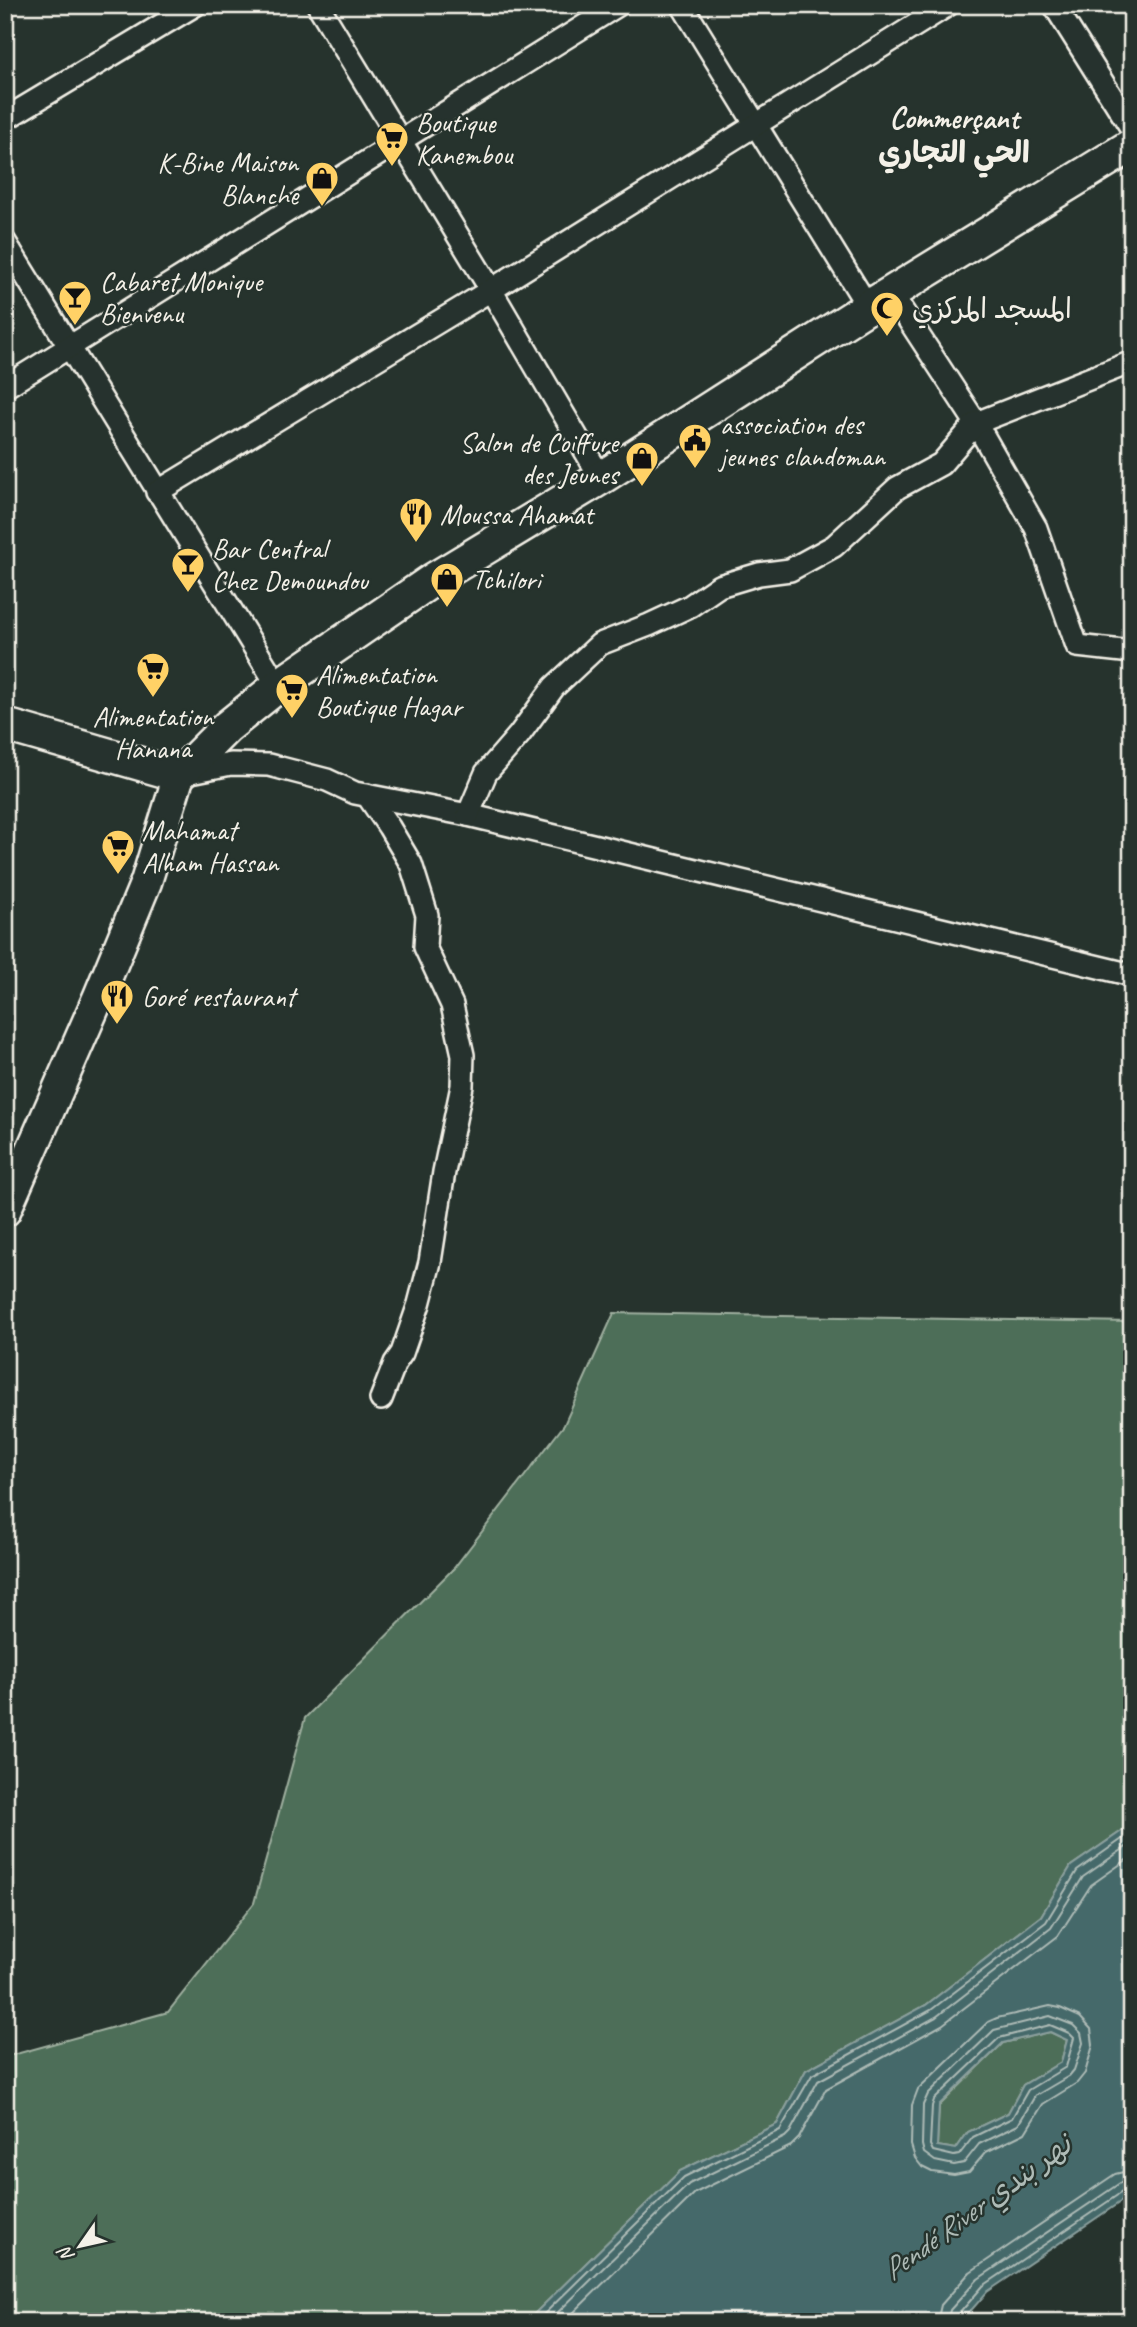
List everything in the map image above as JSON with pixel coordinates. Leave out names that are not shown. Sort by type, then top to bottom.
[{"type":"main road","points":[[5,1211],[141,895],[179,775],[227,727],[278,686],[434,579],[601,478],[880,300],[1132,145]]},
{"type":"main road","points":[[5,725],[179,775]]},
{"type":"street","points":[[5,120],[195,5]]},
{"type":"street","points":[[318,5],[491,290],[601,478]]},
{"type":"street","points":[[5,387],[618,5]]},
{"type":"street","points":[[682,5],[756,125],[880,300],[976,423],[1036,528],[1077,646],[1132,652]]},
{"type":"street","points":[[157,492],[491,290],[948,5]]},
{"type":"street","points":[[1054,5],[1132,129]]},
{"type":"street","points":[[5,242],[278,686]]},
{"type":"street","points":[[468,815],[486,773],[519,735],[554,687],[600,644],[690,606],[719,586],[759,574],[790,570],[834,546],[897,488],[941,464],[976,423],[1132,362]]},
{"type":"street","points":[[179,775],[231,764],[269,765],[327,780],[355,793],[468,815],[1132,975]]},
{"type":"street","points":[[367,795],[411,864],[427,915],[425,947],[452,1005],[463,1055],[462,1086],[427,1273],[402,1353],[395,1363],[381,1399]]},
{"type":"green space","points":[[614,1313],[1132,1322],[1132,1824],[1071,1866],[1041,1916],[926,2005],[806,2070],[777,2124],[680,2171],[526,2322],[5,2322],[5,2057],[168,2012],[254,1903],[305,1718],[454,1568],[564,1425]]},
{"type":"green space","points":[[1050,2032],[1067,2040],[1061,2062],[1023,2085],[1008,2113],[968,2132],[956,2149],[937,2146],[939,2106],[1003,2043]]},
{"type":"water","name":"Pendé River نهر بندي","points":[[1132,1824],[1132,2194],[987,2292],[961,2322],[526,2322],[680,2171],[777,2124],[806,2070],[926,2005],[1041,1916],[1071,1866]],"holes":[[[1050,2032],[1067,2040],[1061,2062],[1023,2085],[1008,2113],[968,2132],[956,2149],[937,2146],[939,2105],[1003,2043]]]},
{"type":"place","name":"Boutique Kanembou","points":[[392,168]]},
{"type":"place","name":"K-Bine Maison Blanche","points":[[322,208]]},
{"type":"place","name":"Cabaret Monique Bienvenu","points":[[75,327]]},
{"type":"place","name":"المسجد المركزي","points":[[887,338]]},
{"type":"place","name":"association des jeunes clandoman","points":[[695,470]]},
{"type":"place","name":"Salon de Coiffure des Jeunes","points":[[642,488]]},
{"type":"place","name":"Moussa Ahamat","points":[[416,544]]},
{"type":"place","name":"Bar Central Chez Demoundou","points":[[188,594]]},
{"type":"place","name":"Tchilori","points":[[447,609]]},
{"type":"place","name":"Alimentation Hanana","points":[[153,699]]},
{"type":"place","name":"Alimentation Boutique Hagar","points":[[292,720]]},
{"type":"place","name":"Mahamat Alham Hassan","points":[[118,876]]},
{"type":"place","name":"Goré restaurant","points":[[117,1026]]},
{"type":"district","name":"Commerçant الحي التجاري","points":[[954,135]]}]
